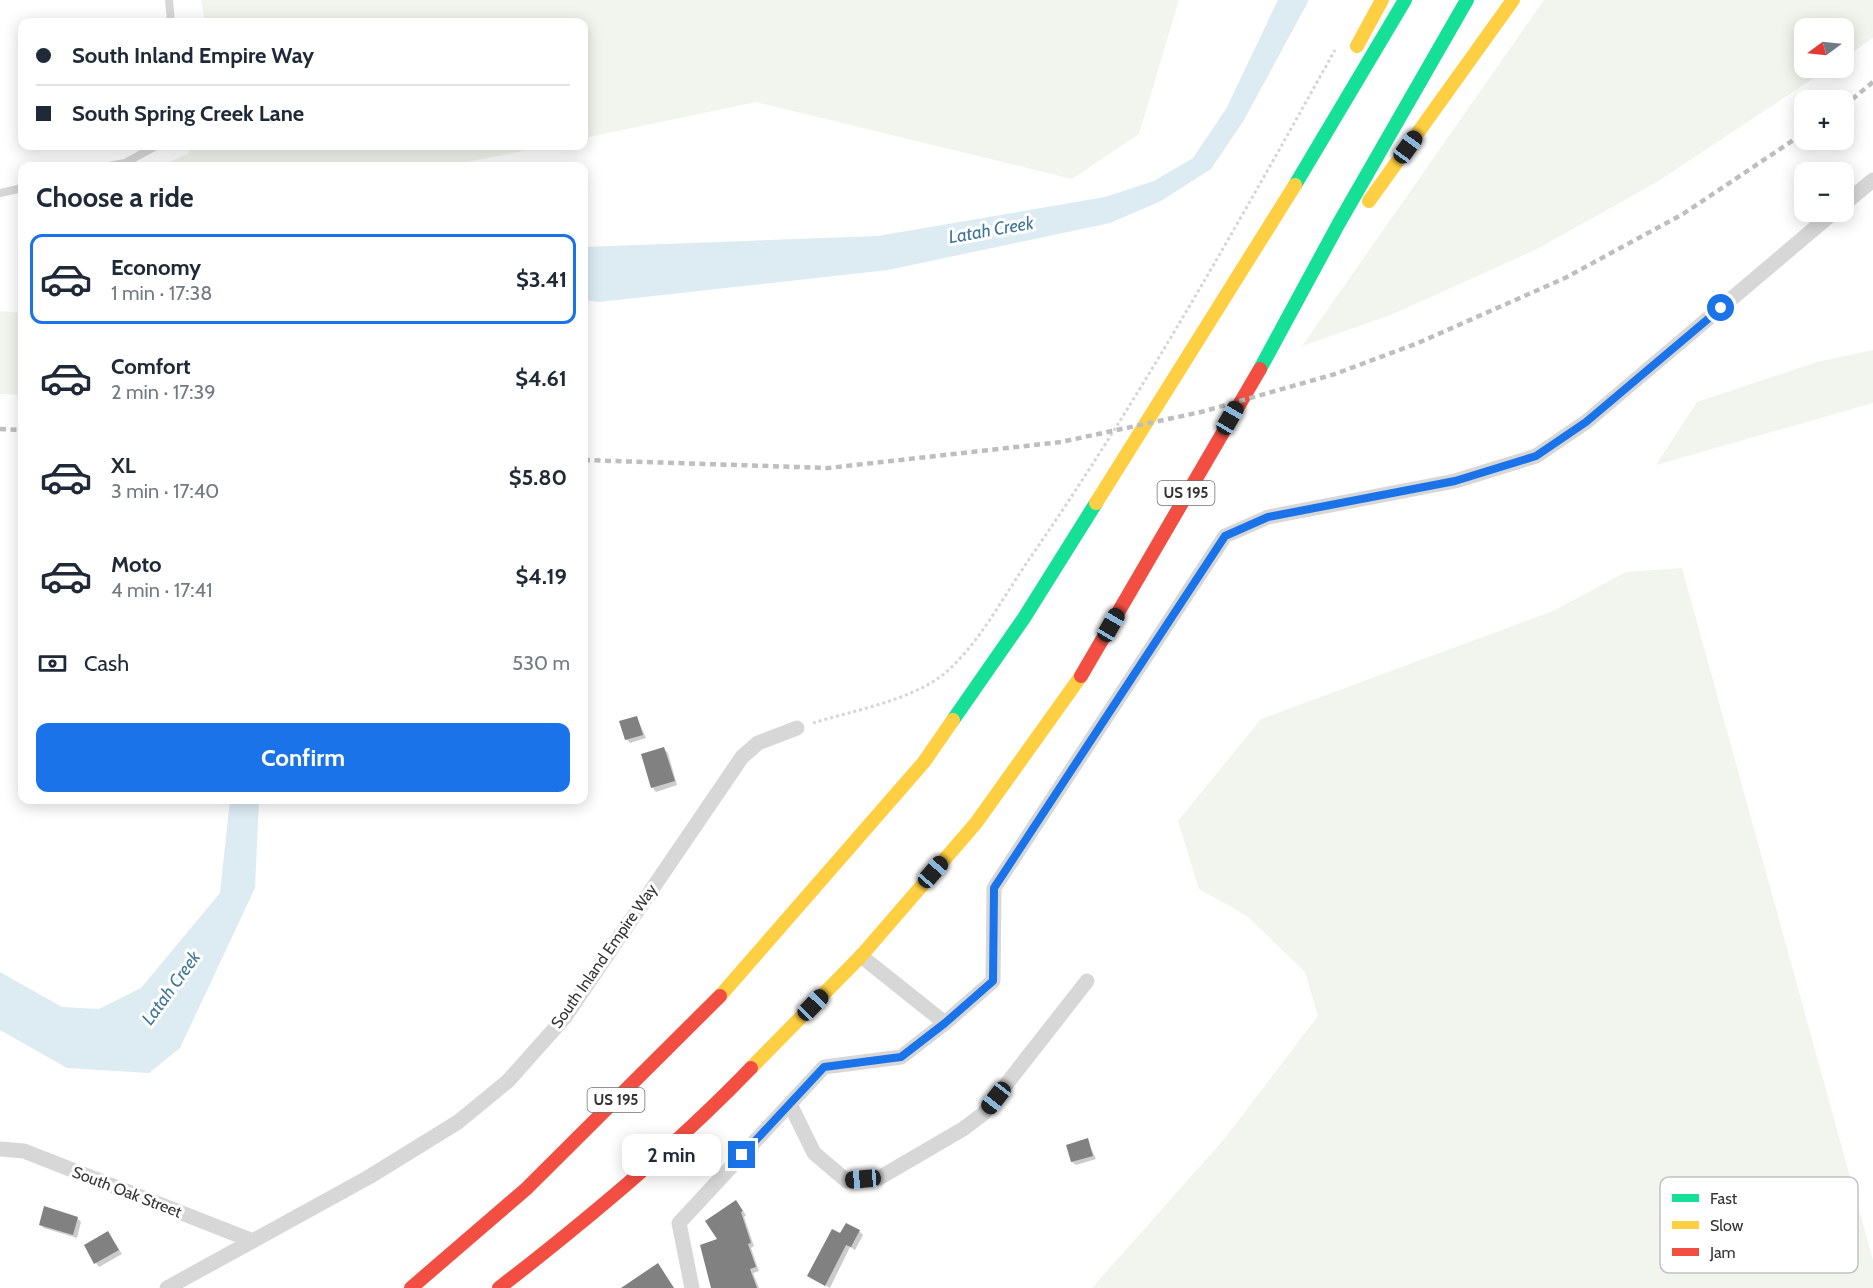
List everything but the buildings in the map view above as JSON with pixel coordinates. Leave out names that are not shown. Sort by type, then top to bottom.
[{"type":"highway","points":[[1352,54],[1382,0]]},
{"type":"highway","name":"US 195","points":[[411,1288],[526,1189],[715,1002],[924,762],[1024,618],[1250,256],[1405,0]]},
{"type":"highway","name":"US 195","points":[[500,1288],[702,1119],[861,956],[976,822],[1088,666],[1302,295],[1339,223],[1467,0]]},
{"type":"highway","points":[[1302,295],[1513,0]]},
{"type":"highway","points":[[1250,256],[1287,169]]},
{"type":"street","points":[[1854,196],[1873,180]]},
{"type":"street","points":[[692,1288],[679,1223],[824,1067],[901,1057],[945,1023],[993,981],[994,888],[1225,536],[1268,517],[1455,481],[1536,456],[1586,422],[1822,222]]},
{"type":"street","name":"South Inland Empire Way","points":[[167,1288],[369,1177],[458,1122],[508,1081],[565,1017],[742,757],[758,743],[797,728]]},
{"type":"street","points":[[861,956],[945,1023]]},
{"type":"street","points":[[790,1104],[814,1153],[847,1181],[879,1178],[963,1129],[983,1114],[1087,981]]},
{"type":"street","name":"South Oak Street","points":[[0,1149],[24,1151],[253,1241]]},
{"type":"lane","points":[[169,0],[171,18]]},
{"type":"lane","points":[[127,162],[149,150]]},
{"type":"lane","points":[[0,193],[18,189]]},
{"type":"path","points":[[797,728],[922,688],[941,676],[965,651],[1046,534],[1103,446],[1234,229],[1339,44]]},
{"type":"shaded area","points":[[201,0],[1179,0],[1139,134],[1072,179],[756,102],[588,137],[588,18],[204,18]]},
{"type":"shaded area","points":[[1544,0],[1873,0],[1873,38],[1854,51],[1854,18],[1794,18],[1794,78],[1814,78],[1657,182],[1537,249],[1393,314],[1302,346]]},
{"type":"shaded area","points":[[190,150],[527,150],[467,162],[169,162],[188,154]]},
{"type":"shaded area","points":[[0,311],[18,313],[18,395],[0,394]]},
{"type":"shaded area","points":[[1873,350],[1873,403],[1656,465],[1697,402],[1817,362]]},
{"type":"shaded area","points":[[1682,568],[1850,1177],[1660,1177],[1660,1273],[1858,1273],[1858,1206],[1873,1260],[1873,1288],[1092,1288],[1225,1138],[1318,1016],[1305,972],[1247,916],[1199,889],[1178,821],[1261,719],[1553,611],[1626,572]]},
{"type":"water","name":"Latah Creek","points":[[1278,0],[1309,0],[1244,120],[1211,169],[1161,201],[1110,223],[888,270],[599,302],[588,301],[588,247],[878,236],[1105,197],[1154,181],[1193,158],[1226,109]]},
{"type":"water","name":"Latah Creek","points":[[230,804],[259,804],[255,888],[180,1048],[149,1073],[67,1068],[0,1030],[0,972],[62,1007],[99,1009],[141,988],[220,893]]},
{"type":"railway","points":[[1854,98],[1873,82]]},
{"type":"railway","points":[[588,460],[828,468],[1061,442],[1201,412],[1335,374],[1418,343],[1565,278],[1683,214],[1794,140]]},
{"type":"railway","points":[[0,429],[18,430]]},
{"type":"traffic: fast","points":[[1295,185],[1405,0]]},
{"type":"traffic: fast","points":[[1260,369],[1339,223],[1467,0]]},
{"type":"traffic: fast","points":[[953,720],[1024,618],[1096,503]]},
{"type":"traffic: slow","points":[[1357,46],[1382,0]]},
{"type":"traffic: slow","points":[[1369,201],[1513,0]]},
{"type":"traffic: slow","points":[[1096,503],[1295,185]]},
{"type":"traffic: slow","points":[[751,1068],[861,956],[976,823],[1081,676]]},
{"type":"traffic: slow","points":[[720,996],[924,762],[953,720]]},
{"type":"traffic: jam","points":[[1081,676],[1260,369]]},
{"type":"traffic: jam","points":[[411,1288],[526,1189],[720,996]]},
{"type":"traffic: jam","points":[[499,1288],[629,1182],[692,1127],[751,1068]]},
{"type":"route","points":[[742,1155],[824,1067],[901,1057],[945,1023],[993,981],[994,888],[1225,536],[1268,517],[1455,481],[1502,469],[1536,456],[1586,422],[1721,308]]}]
